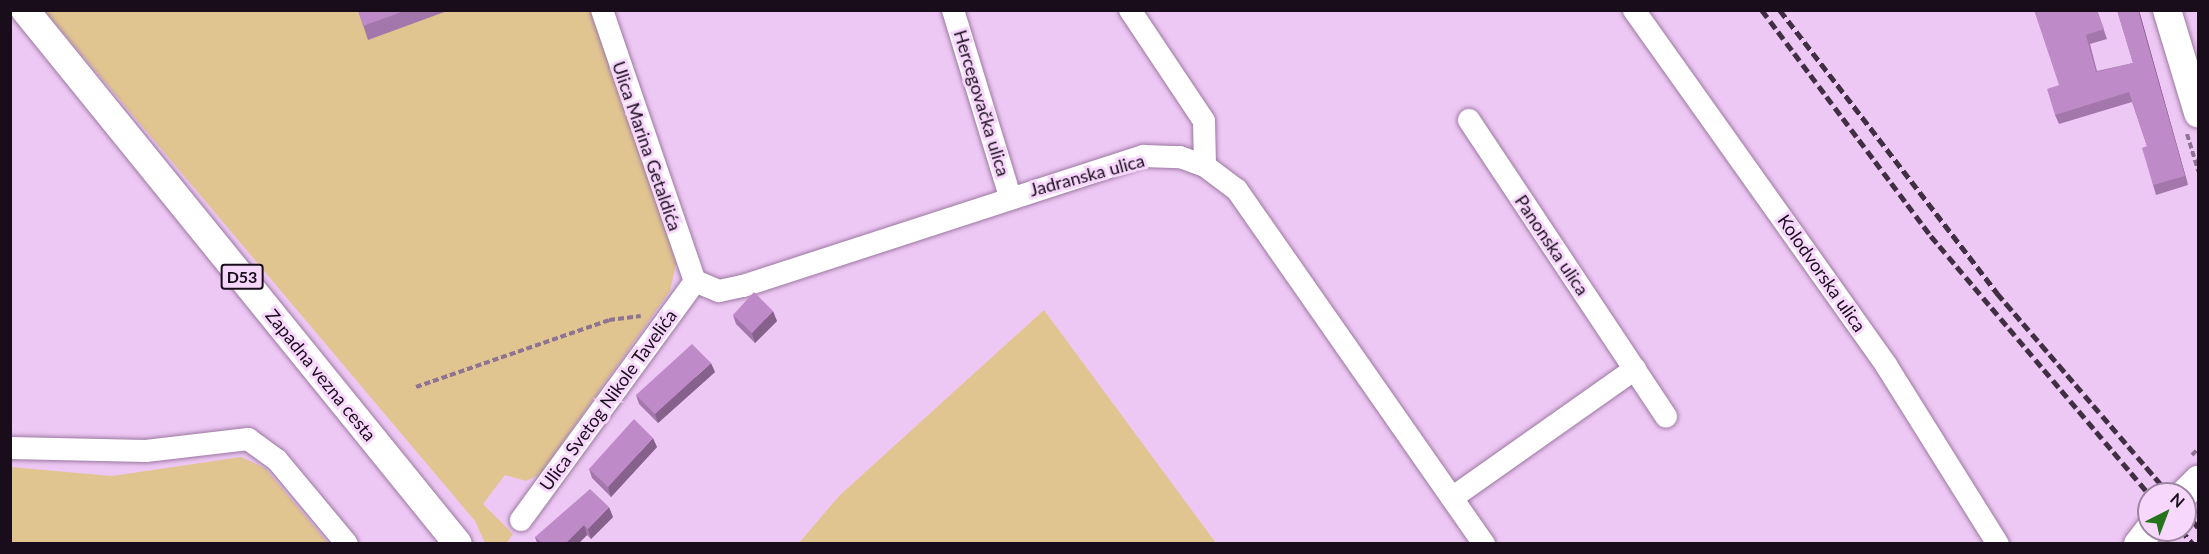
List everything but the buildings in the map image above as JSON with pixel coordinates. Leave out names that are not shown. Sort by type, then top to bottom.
[{"type":"main road","name":"Zapadna vezna cesta","points":[[26,10],[458,543]]},
{"type":"main road","points":[[2167,10],[2199,113]]},
{"type":"street","name":"Ulica Marina Getaldića","points":[[602,10],[695,281]]},
{"type":"street","name":"Hercegovačka ulica","points":[[953,10],[1010,196]]},
{"type":"street","points":[[1130,10],[1204,121],[1205,166]]},
{"type":"street","name":"Kolodvorska ulica","points":[[1634,10],[1886,365],[1998,543]]},
{"type":"street","name":"Panonska ulica","points":[[1469,120],[1666,416]]},
{"type":"street","name":"Jadranska ulica","points":[[695,281],[719,291],[743,286],[1010,196],[1143,156],[1180,157],[1205,166],[1237,190],[1484,543]]},
{"type":"street","name":"Ulica Svetog Nikole Tavelića","points":[[521,520],[695,281]]},
{"type":"street","points":[[1452,498],[1635,369]]},
{"type":"street","points":[[10,448],[146,451],[248,439],[277,460],[346,543]]},
{"type":"path","points":[[416,387],[609,320],[672,312]]},
{"type":"shaded area","points":[[45,11],[598,11],[676,264],[670,291],[540,474],[526,481],[505,475],[483,504],[513,534],[507,543],[485,543],[475,521]]},
{"type":"shaded area","points":[[1044,310],[1216,543],[799,543],[839,496]]},
{"type":"shaded area","points":[[241,457],[265,468],[328,543],[11,543],[11,467],[112,476]]},
{"type":"railway","points":[[1762,10],[1931,236],[2139,482]]},
{"type":"railway","points":[[1780,10],[1997,293],[2159,482]]}]
